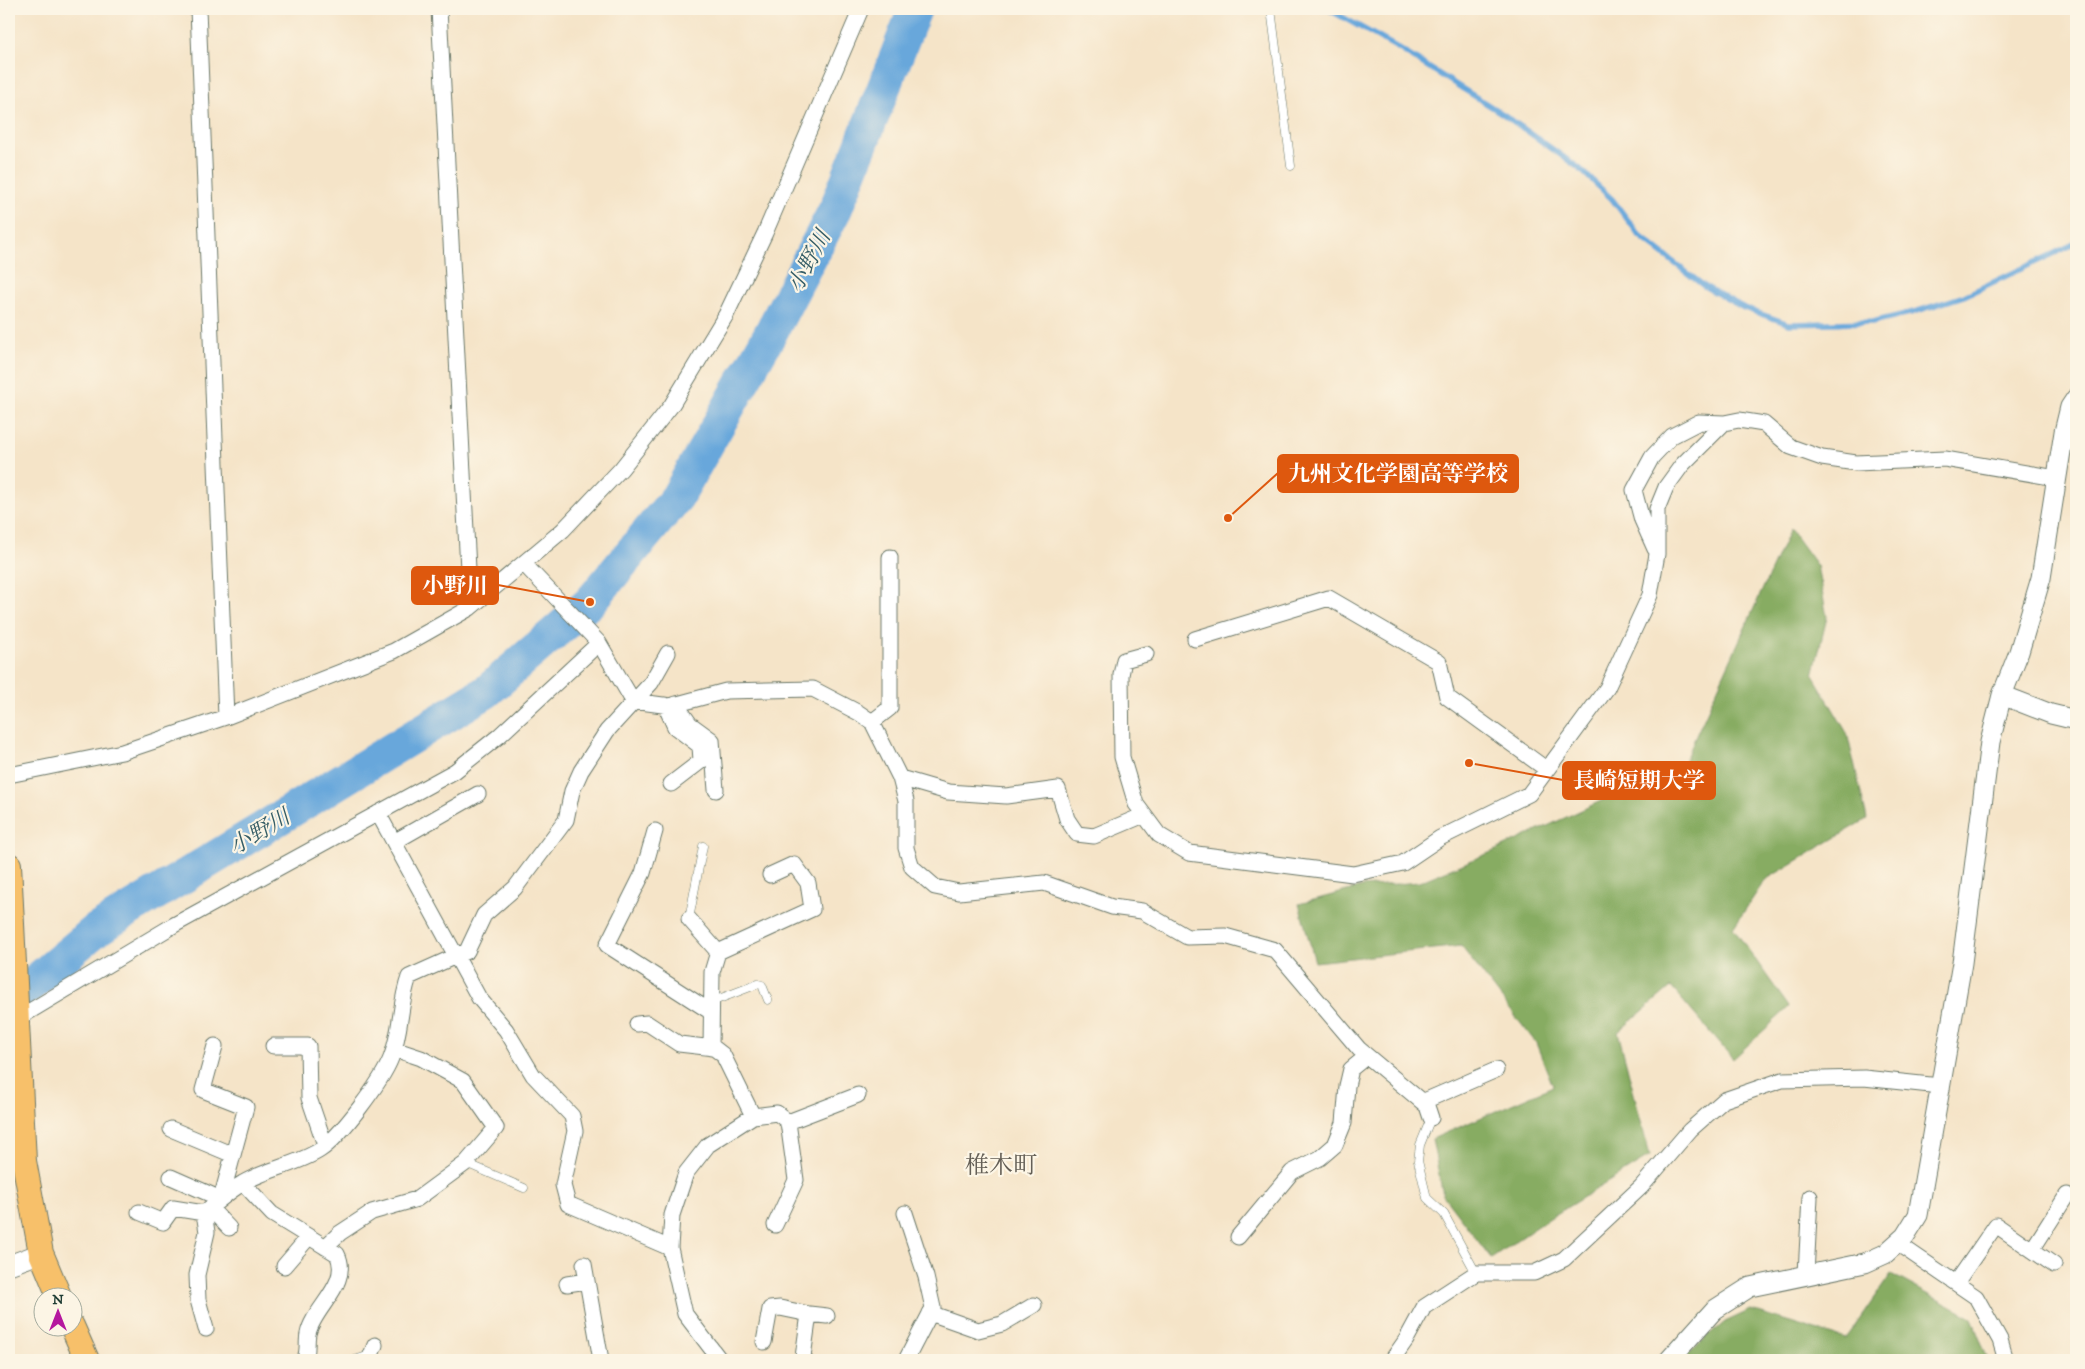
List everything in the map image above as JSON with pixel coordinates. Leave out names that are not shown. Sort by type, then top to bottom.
[{"type":"main road","points":[[9,865],[15,1020],[24,1161],[41,1253],[55,1286]]},
{"type":"main road","points":[[76,1336],[87,1360]]},
{"type":"street","points":[[198,9],[226,717]]},
{"type":"street","points":[[439,9],[470,608]]},
{"type":"street","points":[[9,775],[122,752],[226,717],[394,651],[470,608],[528,568],[621,469],[671,406],[726,315],[765,233],[861,9]]},
{"type":"street","points":[[1669,1360],[1714,1310],[1750,1287],[1865,1262],[1885,1254],[1905,1236],[1918,1215],[1962,963],[1990,742],[2002,694],[2019,652],[2041,578],[2056,478],[2070,407],[2076,398]]},
{"type":"street","points":[[1657,554],[1642,520],[1634,490],[1652,457],[1672,436],[1699,422],[1724,423],[1739,420],[1764,424],[1791,447],[1822,458],[1856,464],[1945,459],[2056,478]]},
{"type":"street","points":[[1146,654],[1124,660],[1121,674],[1122,758],[1136,804],[1159,835],[1189,853],[1353,874],[1404,862],[1440,838],[1529,794],[1607,688],[1650,595],[1657,554],[1657,509],[1666,488],[1682,465],[1724,423]]},
{"type":"street","points":[[872,722],[890,708],[890,557]]},
{"type":"street","points":[[528,568],[596,640],[633,701]]},
{"type":"street","points":[[1195,639],[1329,598],[1439,662],[1447,697],[1546,769]]},
{"type":"street","points":[[15,1020],[174,925],[455,771],[499,736],[596,640]]},
{"type":"street","points":[[139,1212],[163,1222],[173,1208],[212,1207],[243,1183],[319,1151],[341,1130],[367,1097],[390,1060],[399,1036],[403,994],[409,977],[467,951],[484,915],[515,888],[566,820],[572,791],[581,771],[607,731],[651,682],[668,653]]},
{"type":"street","points":[[633,701],[670,705],[726,690],[814,689],[872,722],[900,778],[906,801],[906,848],[912,866],[935,887],[959,892],[1044,883],[1112,907],[1142,911],[1187,937],[1225,936],[1275,950],[1358,1049],[1427,1106],[1431,1118]]},
{"type":"street","points":[[2002,694],[2051,714],[2076,720]]},
{"type":"street","points":[[670,705],[675,727],[700,746],[700,761],[671,784]]},
{"type":"street","points":[[670,705],[690,724],[712,740],[716,790]]},
{"type":"street","points":[[900,778],[948,792],[987,795],[1006,796],[1058,789],[1067,819],[1077,834],[1094,836],[1144,815]]},
{"type":"street","points":[[394,842],[478,794]]},
{"type":"street","points":[[378,813],[479,998],[506,1030],[533,1075],[572,1116],[575,1131],[563,1185],[568,1204],[670,1248]]},
{"type":"street","points":[[654,831],[644,873],[607,945],[711,1007]]},
{"type":"street","points":[[711,1048],[712,972],[718,952],[812,909],[808,883],[794,864],[770,874]]},
{"type":"street","points":[[689,919],[718,952]]},
{"type":"street","points":[[637,1024],[647,1023],[679,1044],[711,1048],[723,1055],[753,1116]]},
{"type":"street","points":[[206,1329],[198,1300],[197,1275],[212,1207],[233,1155],[246,1107],[203,1090],[215,1046]]},
{"type":"street","points":[[273,1046],[308,1046],[309,1098],[326,1145]]},
{"type":"street","points":[[325,1248],[340,1233],[372,1212],[417,1199],[466,1163],[496,1128],[463,1081],[420,1058],[394,1049]]},
{"type":"street","points":[[1238,1237],[1292,1172],[1320,1158],[1334,1145],[1344,1123],[1350,1069],[1367,1056]]},
{"type":"street","points":[[1422,1102],[1496,1070]]},
{"type":"street","points":[[1392,1360],[1406,1340],[1424,1307],[1476,1273],[1534,1273],[1564,1259],[1641,1187],[1690,1130],[1724,1100],[1782,1080],[1864,1078],[1940,1086]]},
{"type":"street","points":[[788,1122],[858,1095]]},
{"type":"street","points":[[720,1360],[685,1314],[670,1248],[672,1215],[686,1172],[708,1145],[753,1116],[777,1113],[788,1122],[796,1180],[775,1225]]},
{"type":"street","points":[[172,1129],[233,1155]]},
{"type":"street","points":[[171,1177],[212,1207],[229,1228]]},
{"type":"street","points":[[243,1183],[272,1214],[336,1254],[341,1262],[339,1277],[308,1333],[307,1356],[304,1360]]},
{"type":"street","points":[[2032,1250],[2067,1195]]},
{"type":"street","points":[[1806,1274],[1810,1197]]},
{"type":"street","points":[[905,1213],[926,1277],[933,1308],[906,1360]]},
{"type":"street","points":[[1956,1283],[1996,1225],[2054,1265]]},
{"type":"street","points":[[284,1266],[308,1238]]},
{"type":"street","points":[[1897,1243],[1976,1297],[2000,1340],[2006,1360]]},
{"type":"street","points":[[9,1265],[41,1253]]},
{"type":"street","points":[[584,1264],[601,1360]]},
{"type":"street","points":[[567,1284],[587,1281]]},
{"type":"street","points":[[930,1313],[978,1330],[1002,1324],[1034,1305]]},
{"type":"street","points":[[764,1342],[770,1309],[780,1308],[827,1316]]},
{"type":"street","points":[[805,1360],[803,1357],[809,1314]]},
{"type":"lane","points":[[1271,9],[1291,166]]},
{"type":"lane","points":[[689,919],[703,846]]},
{"type":"lane","points":[[711,1007],[758,984],[762,986],[768,1000]]},
{"type":"lane","points":[[1431,1118],[1420,1145],[1418,1160],[1427,1198],[1444,1214],[1461,1242],[1476,1273]]},
{"type":"lane","points":[[466,1163],[524,1188]]},
{"type":"lane","points":[[356,1360],[372,1354]]},
{"type":"green space","points":[[1790,529],[1817,566],[1827,617],[1813,675],[1847,733],[1867,819],[1765,880],[1733,928],[1789,1007],[1733,1059],[1671,987],[1618,1032],[1650,1156],[1553,1216],[1491,1258],[1443,1195],[1432,1139],[1553,1086],[1536,1043],[1461,946],[1315,962],[1299,904],[1362,887],[1419,882],[1494,851],[1684,762]]},
{"type":"green space","points":[[1891,1274],[1972,1318],[1988,1360],[1680,1360],[1725,1322],[1751,1310],[1846,1339]]},
{"type":"waterway","name":"小野川","points":[[9,1003],[96,930],[486,692],[590,602],[677,497],[769,336],[836,208],[915,9]]},
{"type":"waterway","points":[[1328,9],[1396,47],[1503,114],[1579,168],[1612,199],[1640,236],[1704,286],[1744,308],[1789,324],[1872,322],[1914,312],[1964,296],[2076,243]]},
{"type":"place","name":"九州文化学園高等学校","points":[[1228,518]]},
{"type":"place","name":"小野川","points":[[590,602]]},
{"type":"place","name":"長崎短期大学","points":[[1469,763]]},
{"type":"district","name":"椎木町","points":[[1001,1165]]}]
